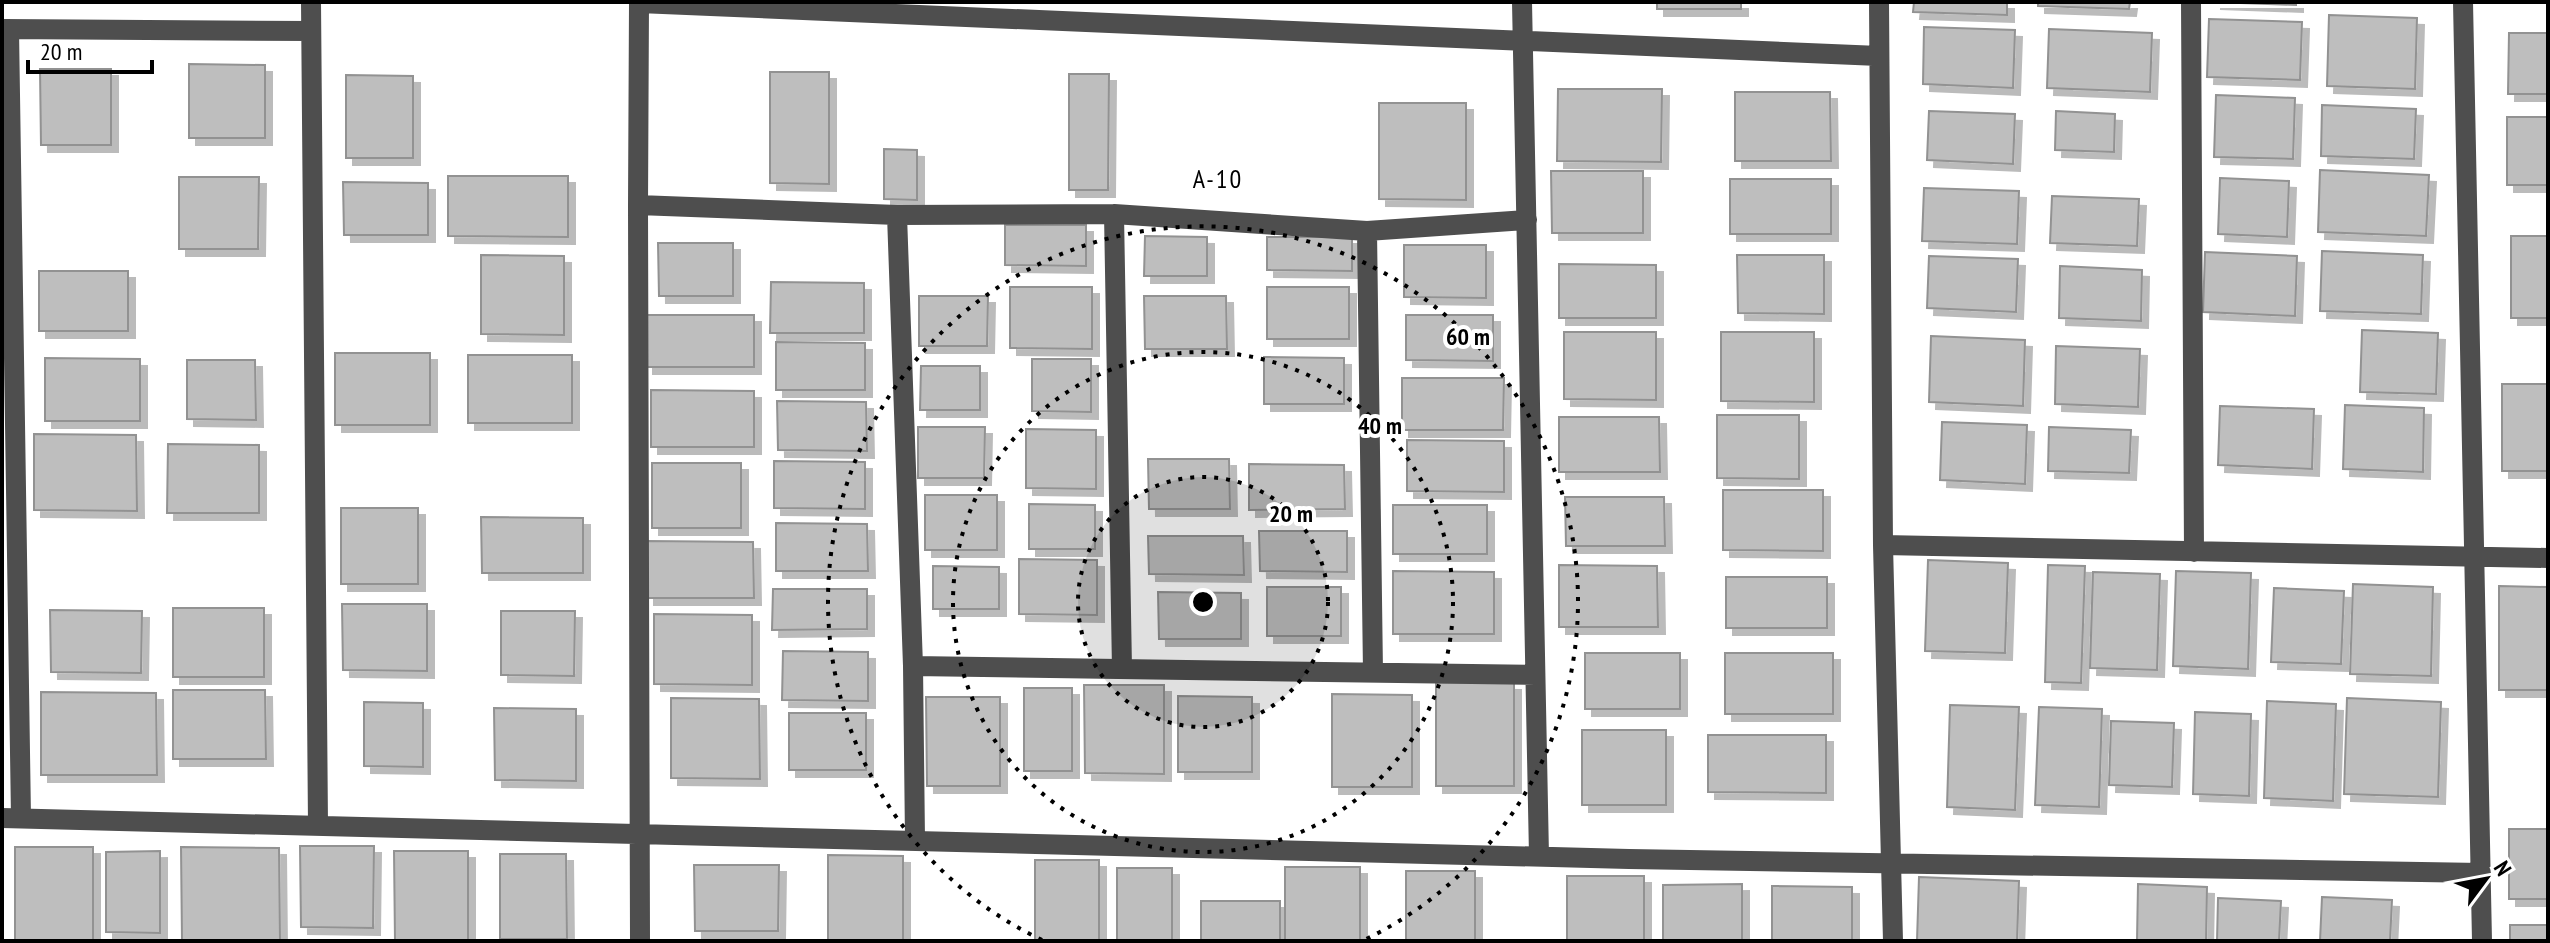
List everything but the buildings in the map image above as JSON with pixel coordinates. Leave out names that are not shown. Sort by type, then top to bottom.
[{"type":"street","points":[[311,2],[318,825]]},
{"type":"street","points":[[1522,2],[1539,856]]},
{"type":"street","points":[[1879,2],[1883,545],[1893,941]]},
{"type":"street","points":[[2191,2],[2194,552]]},
{"type":"street","points":[[2463,2],[2482,941]]},
{"type":"street","points":[[640,941],[639,3],[1879,56]]},
{"type":"street","points":[[311,31],[5,29],[12,818],[1539,856],[2481,873]]},
{"type":"street","points":[[638,205],[897,215],[1114,214],[1367,231],[1527,220]]},
{"type":"street","points":[[1114,214],[1122,669]]},
{"type":"street","points":[[897,215],[913,666],[915,840]]},
{"type":"street","points":[[1367,231],[1373,672]]},
{"type":"street","points":[[1883,545],[2548,558]]},
{"type":"street","points":[[913,666],[1535,675]]},
{"type":"district","name":"A-10","points":[[1218,178]]}]
